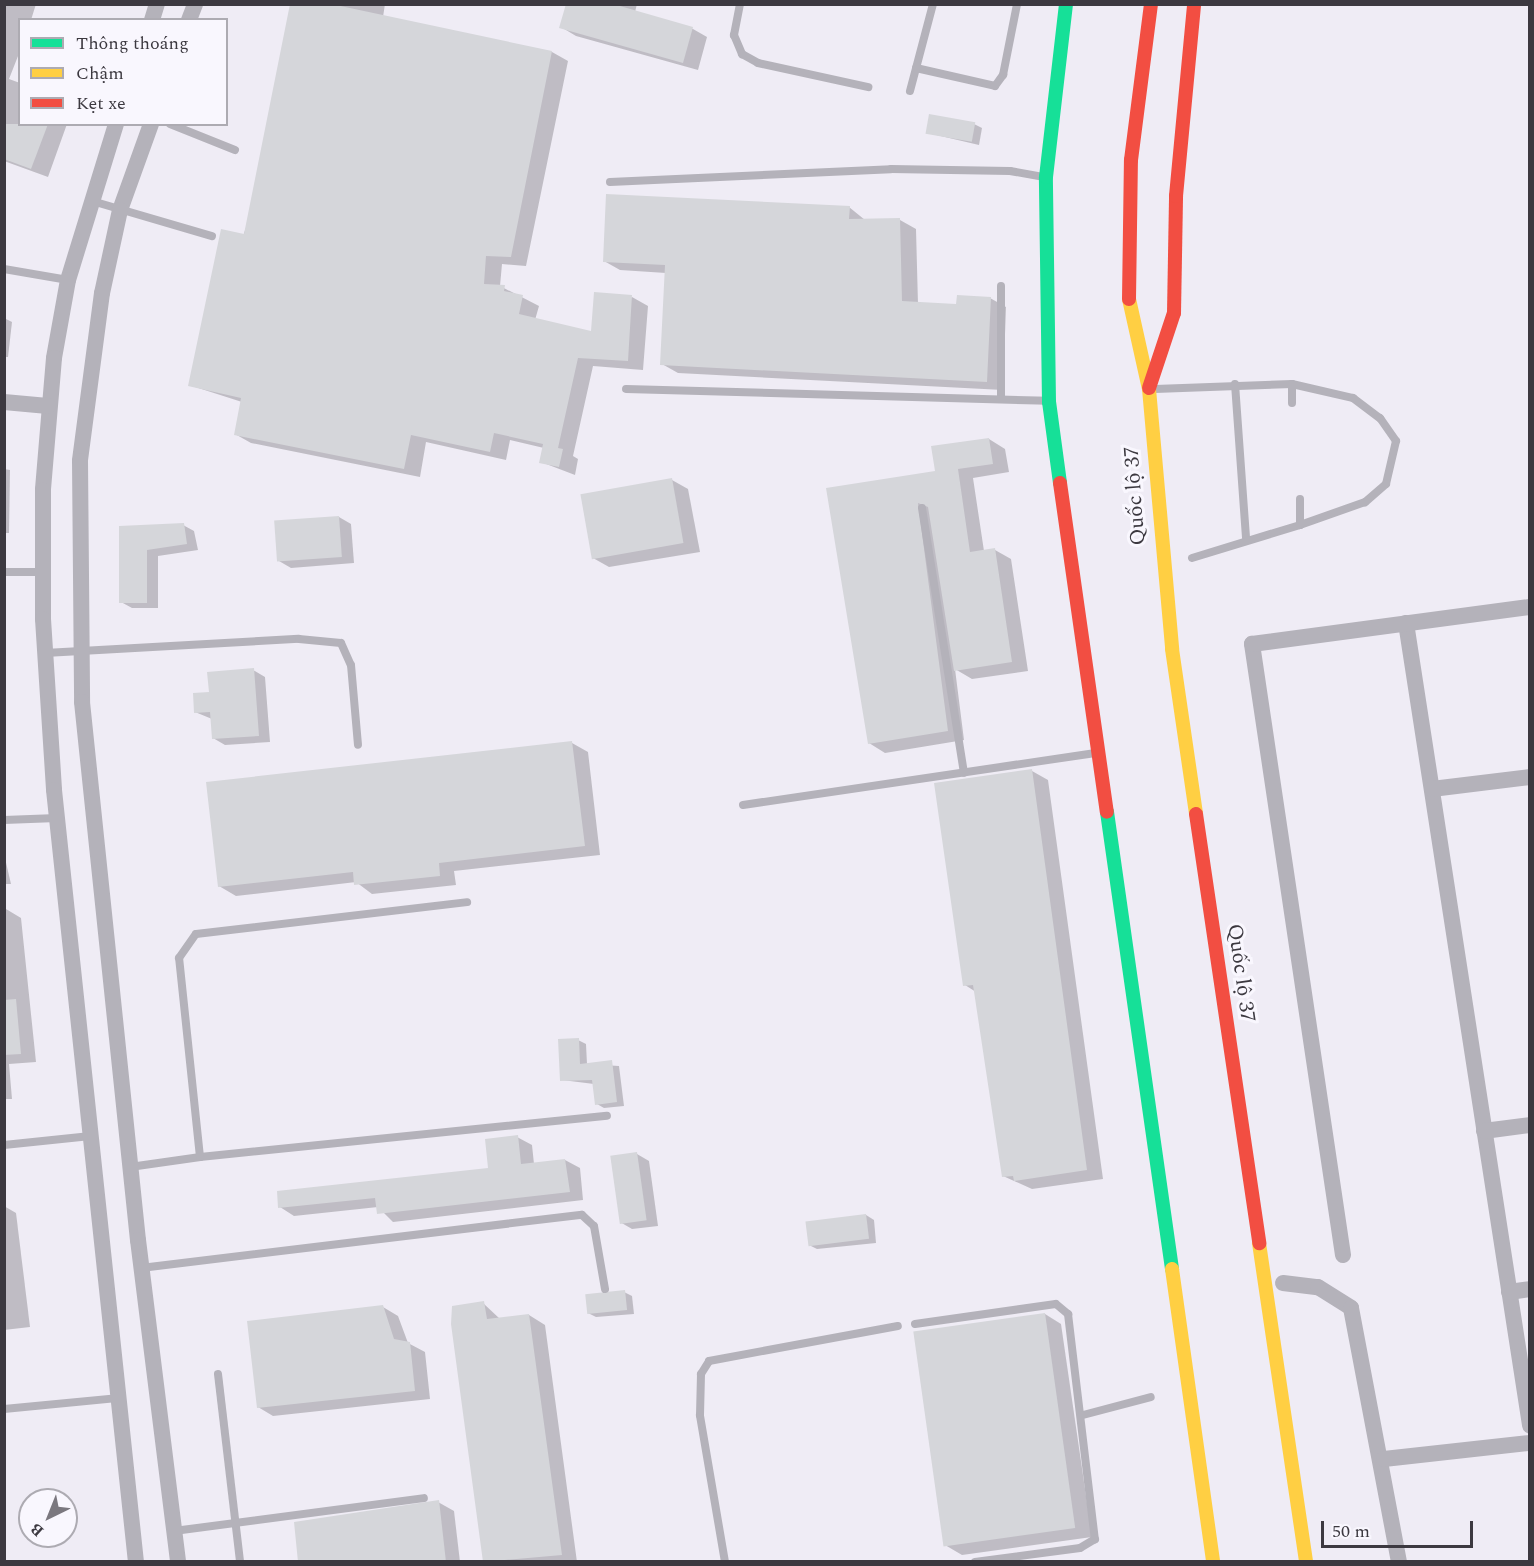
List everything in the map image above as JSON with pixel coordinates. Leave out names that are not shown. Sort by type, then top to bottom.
[{"type":"main road","points":[[1066,4],[1046,177],[1052,270],[1049,402],[1101,752],[1213,1562]]},
{"type":"main road","name":"Quốc lộ 37","points":[[1151,4],[1131,160],[1127,288],[1149,389],[1172,649],[1306,1562]]},
{"type":"main road","name":"Quốc lộ 37","points":[[1149,389],[1174,313],[1176,196],[1194,4]]},
{"type":"street","points":[[115,126],[90,201],[68,280],[48,406],[43,572],[45,653],[57,818],[136,1562]]},
{"type":"street","points":[[150,126],[120,210],[102,294],[80,461],[82,702],[141,1268],[178,1562]]},
{"type":"street","points":[[4,402],[48,406]]},
{"type":"street","points":[[1343,1255],[1252,644],[1530,607]]},
{"type":"street","points":[[1406,623],[1530,1425]]},
{"type":"street","points":[[1432,789],[1530,777]]},
{"type":"street","points":[[1484,1131],[1530,1125]]},
{"type":"street","points":[[1283,1283],[1318,1287],[1352,1308],[1384,1459],[1399,1562]]},
{"type":"street","points":[[1509,1292],[1530,1289]]},
{"type":"street","points":[[1384,1459],[1530,1443]]},
{"type":"lane","points":[[740,4],[734,35],[742,54],[758,63],[868,87]]},
{"type":"lane","points":[[910,91],[933,4]]},
{"type":"lane","points":[[916,68],[995,86],[1003,75],[1017,4]]},
{"type":"lane","points":[[175,126],[235,150]]},
{"type":"lane","points":[[610,182],[891,169],[1010,171],[1046,177]]},
{"type":"lane","points":[[90,201],[212,236]]},
{"type":"lane","points":[[4,268],[68,280]]},
{"type":"lane","points":[[1001,286],[1002,399]]},
{"type":"lane","points":[[1235,384],[1246,538]]},
{"type":"lane","points":[[1149,389],[1235,384],[1292,384],[1353,398],[1380,418],[1396,441],[1396,458],[1386,484],[1365,502],[1300,525],[1246,538],[1192,558]]},
{"type":"lane","points":[[1292,384],[1292,403]]},
{"type":"lane","points":[[626,389],[1049,402]]},
{"type":"lane","points":[[1300,499],[1300,525]]},
{"type":"lane","points":[[922,508],[964,773]]},
{"type":"lane","points":[[4,572],[43,572]]},
{"type":"lane","points":[[45,653],[299,639],[340,643],[351,665],[358,745]]},
{"type":"lane","points":[[743,806],[1101,752]]},
{"type":"lane","points":[[4,820],[57,818]]},
{"type":"lane","points":[[200,1157],[179,958],[196,934],[467,902]]},
{"type":"lane","points":[[130,1167],[200,1157],[607,1116]]},
{"type":"lane","points":[[4,1144],[91,1136]]},
{"type":"lane","points":[[141,1268],[582,1215],[594,1226],[605,1289]]},
{"type":"lane","points":[[915,1324],[1061,1306],[1068,1314],[1083,1414],[1095,1539],[1080,1548],[975,1562]]},
{"type":"lane","points":[[725,1562],[700,1415],[701,1374],[709,1361],[898,1326]]},
{"type":"lane","points":[[218,1374],[240,1562]]},
{"type":"lane","points":[[1173,1394],[1189,1390]]},
{"type":"lane","points":[[1083,1414],[1151,1397]]},
{"type":"lane","points":[[4,1409],[119,1398]]},
{"type":"lane","points":[[174,1531],[424,1498]]},
{"type":"building","points":[[290,4],[331,4],[552,51],[511,257],[486,256],[484,284],[505,285],[504,291],[523,295],[519,314],[591,331],[594,292],[632,295],[628,361],[578,358],[558,448],[563,449],[559,467],[539,463],[543,444],[494,433],[490,452],[411,435],[404,469],[234,435],[241,398],[188,386],[221,229],[244,234]]},
{"type":"building","points":[[566,4],[613,4],[693,27],[683,63],[559,28]]},
{"type":"building","points":[[929,114],[975,122],[972,142],[926,134]]},
{"type":"building","points":[[4,124],[47,126],[31,169],[4,159]]},
{"type":"building","points":[[606,194],[850,206],[849,219],[900,218],[902,301],[956,304],[957,295],[991,297],[987,382],[660,365],[665,265],[603,262]]},
{"type":"building","points":[[989,438],[993,464],[958,469],[970,552],[995,548],[1012,662],[954,671],[928,507],[918,503],[948,731],[868,744],[826,488],[935,471],[931,446]]},
{"type":"building","points":[[672,478],[683,543],[592,559],[580,494]]},
{"type":"building","points":[[339,516],[342,557],[277,561],[274,521]]},
{"type":"building","points":[[184,523],[187,544],[147,550],[147,603],[119,603],[119,526]]},
{"type":"building","points":[[254,668],[259,736],[212,739],[210,712],[194,713],[193,693],[209,692],[207,672]]},
{"type":"building","points":[[572,741],[585,846],[439,863],[440,876],[354,885],[353,872],[218,887],[206,782]]},
{"type":"building","points":[[1032,769],[1087,1170],[1014,1181],[1013,1176],[1002,1177],[973,985],[963,986],[934,783]]},
{"type":"building","points":[[16,999],[21,1054],[4,1055],[4,1000]]},
{"type":"building","points":[[579,1038],[580,1064],[612,1060],[617,1102],[595,1105],[592,1080],[560,1081],[558,1039]]},
{"type":"building","points":[[518,1135],[521,1164],[565,1159],[570,1192],[377,1214],[375,1198],[278,1208],[277,1191],[488,1168],[485,1139]]},
{"type":"building","points":[[637,1152],[647,1220],[620,1224],[610,1156]]},
{"type":"building","points":[[866,1214],[869,1239],[809,1246],[805,1221]]},
{"type":"building","points":[[625,1290],[627,1310],[587,1314],[585,1294]]},
{"type":"building","points":[[484,1301],[487,1319],[529,1314],[562,1555],[483,1562],[451,1324],[452,1306]]},
{"type":"building","points":[[383,1305],[394,1339],[410,1342],[415,1391],[257,1408],[247,1321]]},
{"type":"building","points":[[1045,1313],[1075,1528],[943,1546],[913,1332]]},
{"type":"building","points":[[439,1500],[446,1562],[298,1562],[294,1522]]},
{"type":"traffic: fast","points":[[1060,483],[1049,402],[1046,177],[1066,4]]},
{"type":"traffic: fast","points":[[1107,812],[1172,1269]]},
{"type":"traffic: slow","points":[[1129,299],[1149,389],[1172,649],[1196,814]]},
{"type":"traffic: slow","points":[[1259,1243],[1306,1562]]},
{"type":"traffic: slow","points":[[1172,1269],[1213,1562]]},
{"type":"traffic: jam","points":[[1129,299],[1131,160],[1151,4]]},
{"type":"traffic: jam","points":[[1149,388],[1174,313],[1176,196],[1194,4]]},
{"type":"traffic: jam","points":[[1060,483],[1107,812]]},
{"type":"traffic: jam","points":[[1196,814],[1259,1243]]}]
